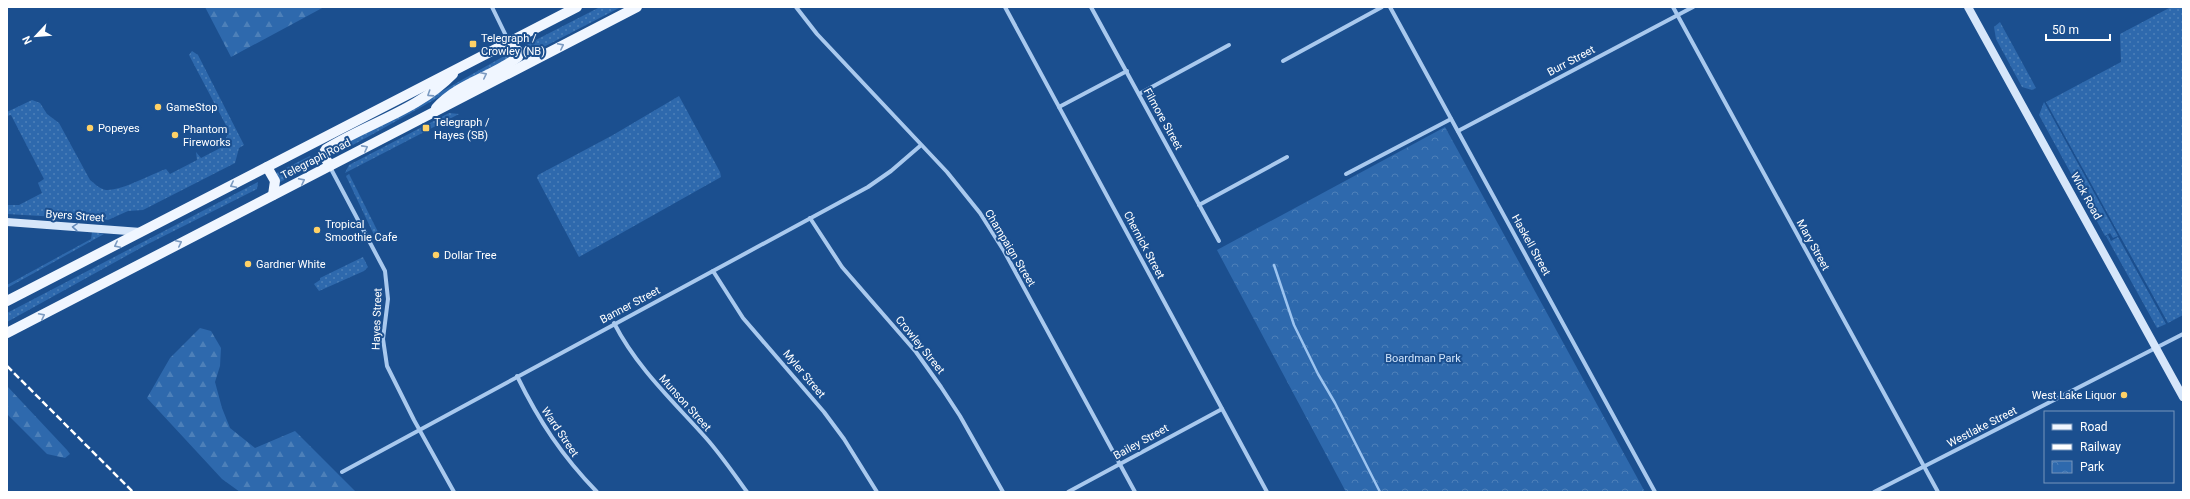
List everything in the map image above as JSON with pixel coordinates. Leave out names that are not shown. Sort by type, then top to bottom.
[{"type":"main road","name":"Telegraph Road","points":[[7,301],[577,7]]},
{"type":"main road","name":"Telegraph Road","points":[[7,333],[637,7]]},
{"type":"main road","points":[[430,114],[451,94],[518,57],[519,52],[509,42]]},
{"type":"main road","points":[[330,166],[323,154],[326,149],[415,104],[439,88],[459,68]]},
{"type":"main road","points":[[267,167],[275,181],[273,195]]},
{"type":"street","points":[[492,7],[509,42]]},
{"type":"street","name":"Champaign Street","points":[[796,7],[817,34],[964,192],[994,234],[1135,492]]},
{"type":"street","name":"Chernick Street","points":[[1005,7],[1267,492]]},
{"type":"street","name":"Filmore Street","points":[[1091,7],[1219,241]]},
{"type":"street","points":[[1283,61],[1382,7]]},
{"type":"street","name":"Haskell Street","points":[[1390,7],[1655,492]]},
{"type":"street","name":"Mary Street","points":[[1673,7],[1938,492]]},
{"type":"street","name":"Burr Street","points":[[1458,131],[1693,7]]},
{"type":"street","name":"Wick Road","points":[[1968,7],[2183,397]]},
{"type":"street","points":[[1139,94],[1229,45]]},
{"type":"street","points":[[1059,107],[1127,71]]},
{"type":"street","points":[[1346,174],[1451,119]]},
{"type":"street","name":"Banner Street","points":[[342,472],[884,177],[920,146]]},
{"type":"street","points":[[1200,206],[1287,157]]},
{"type":"street","name":"Hayes Street","points":[[330,166],[385,272],[388,298],[383,339],[385,358],[390,374],[454,492]]},
{"type":"street","name":"Crowley Street","points":[[810,218],[842,267],[916,352],[941,386],[960,416],[1003,492]]},
{"type":"street","name":"Byers Street","points":[[7,222],[142,232]]},
{"type":"street","name":"Myler Street","points":[[713,271],[743,318],[824,412],[844,439],[877,492]]},
{"type":"street","name":"Munson Street","points":[[614,324],[633,355],[647,374],[706,439],[747,492]]},
{"type":"street","name":"Westlake Street","points":[[1874,492],[2183,334]]},
{"type":"street","name":"Ward Street","points":[[517,376],[546,431],[573,466],[597,492]]},
{"type":"street","name":"Bailey Street","points":[[1068,492],[1222,408]]},
{"type":"green space","points":[[205,7],[324,7],[231,57]]},
{"type":"green space","points":[[600,7],[621,7],[530,54],[526,45]]},
{"type":"green space","points":[[2171,7],[2183,7],[2183,315],[2168,323],[2046,102],[2121,62],[2120,34]]},
{"type":"green space","points":[[2000,22],[2036,88],[2032,90],[2022,87],[1996,39],[1994,27]]},
{"type":"green space","points":[[192,51],[198,55],[244,145],[239,148],[235,163],[143,210],[128,211],[108,220],[7,214],[7,205],[19,205],[42,193],[38,183],[44,179],[11,115],[7,116],[7,112],[32,100],[40,103],[47,114],[59,123],[90,180],[106,190],[120,188],[166,169],[170,174],[197,160],[196,152],[201,158],[228,144],[226,138],[229,131],[189,55]]},
{"type":"green space","points":[[506,55],[509,56],[506,61],[336,154],[331,153],[336,150],[335,148],[414,107]]},
{"type":"green space","points":[[679,96],[720,172],[721,177],[579,257],[537,178],[538,175],[613,135]]},
{"type":"green space","points":[[2044,102],[2118,236],[2113,238],[2110,233],[2105,236],[2039,115]]},
{"type":"green space","points":[[449,113],[459,114],[345,173],[349,165]]},
{"type":"green space","name":"Boardman Park","points":[[1445,127],[1645,492],[1346,492],[1217,250]]},
{"type":"green space","points":[[310,156],[314,165],[280,182],[276,173]]},
{"type":"green space","points":[[349,174],[383,242],[374,235],[346,176]]},
{"type":"green space","points":[[258,182],[257,189],[146,245],[7,322],[7,313]]},
{"type":"green space","points":[[92,232],[104,234],[7,288],[7,285],[91,239]]},
{"type":"green space","points":[[2108,235],[2111,241],[2118,237],[2166,324],[2157,328],[2106,236]]},
{"type":"green space","points":[[363,257],[368,267],[364,271],[319,291],[314,284],[320,280],[320,278]]},
{"type":"green space","points":[[200,328],[211,331],[221,348],[220,366],[215,382],[222,408],[230,428],[255,448],[295,431],[356,492],[240,492],[222,479],[147,398],[170,358]]},
{"type":"green space","points":[[7,386],[70,454],[65,458],[47,454],[7,414]]},
{"type":"waterway","points":[[1274,265],[1294,325],[1380,492]]},
{"type":"railway","points":[[7,366],[133,492]]},
{"type":"place","name":"Telegraph / Crowley (NB)","points":[[473,44]]},
{"type":"place","name":"GameStop","points":[[158,107]]},
{"type":"place","name":"Popeyes","points":[[90,128]]},
{"type":"place","name":"Telegraph / Hayes (SB)","points":[[426,128]]},
{"type":"place","name":"Phantom Fireworks","points":[[175,135]]},
{"type":"place","name":"Tropical Smoothie Cafe","points":[[317,230]]},
{"type":"place","name":"Dollar Tree","points":[[436,255]]},
{"type":"place","name":"Gardner White","points":[[248,264]]},
{"type":"place","name":"West Lake Liquor","points":[[2124,395]]}]
